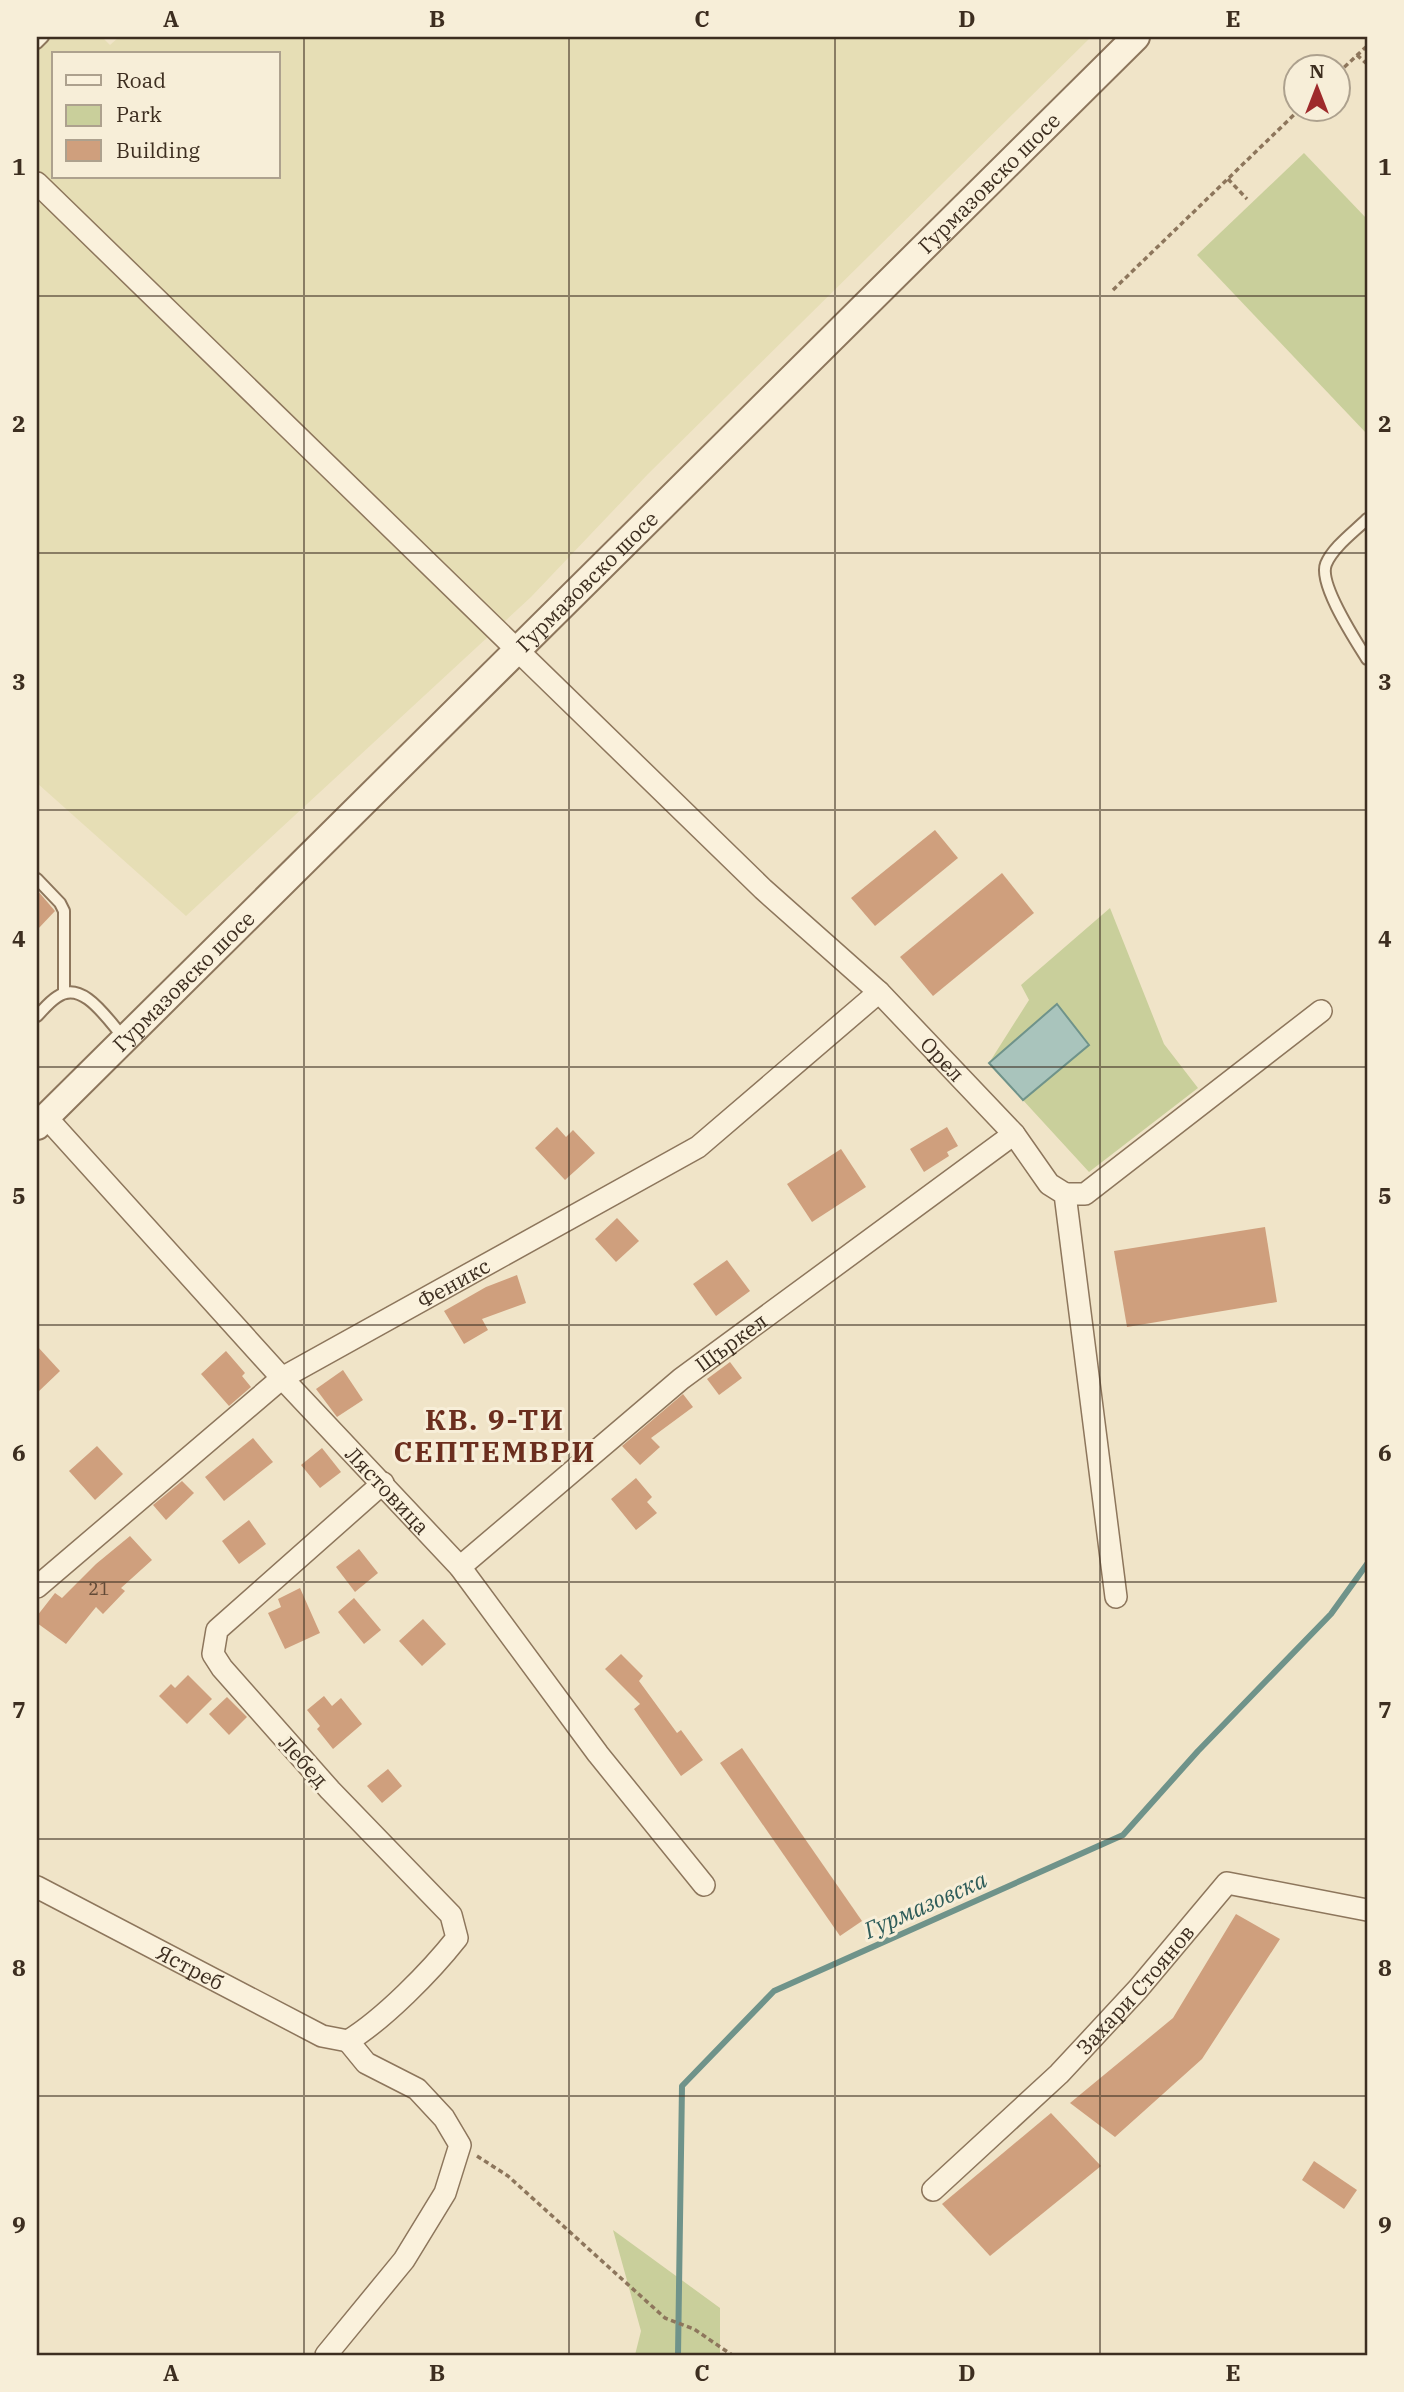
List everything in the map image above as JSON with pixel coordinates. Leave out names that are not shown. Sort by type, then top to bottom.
[{"type":"street","name":"Гурмазовско шосе","points":[[41,1122],[1136,37]]},
{"type":"street","name":"Орел","points":[[37,183],[763,890],[879,992],[1014,1134],[1049,1184],[1065,1194]]},
{"type":"street","name":"Феникс","points":[[37,1587],[282,1378],[698,1147],[879,992]]},
{"type":"street","points":[[1116,1597],[1065,1194],[1086,1194],[1321,1011]]},
{"type":"street","name":"Лястовица","points":[[41,1122],[460,1567],[598,1754],[704,1885]]},
{"type":"street","name":"Щъркел","points":[[460,1567],[681,1379],[1014,1134]]},
{"type":"street","name":"Лебед","points":[[348,2041],[369,2028],[444,1954],[457,1938],[451,1915],[330,1790],[222,1668],[213,1654],[217,1630],[383,1483]]},
{"type":"street","name":"Захари Стоянов","points":[[933,2190],[1059,2074],[1138,1989],[1227,1883],[1367,1910]]},
{"type":"street","name":"Ястреб","points":[[37,1888],[323,2036],[348,2041]]},
{"type":"street","points":[[326,2355],[404,2260],[445,2193],[460,2145],[443,2118],[417,2089],[366,2063],[348,2041]]},
{"type":"lane","points":[[37,43],[43,37]]},
{"type":"lane","points":[[1367,519],[1333,553],[1325,565],[1329,589],[1367,659]]},
{"type":"lane","points":[[37,880],[60,903],[64,911],[64,993]]},
{"type":"lane","points":[[37,1016],[55,997],[76,992],[85,996],[125,1039]]},
{"type":"path","points":[[1352,60],[1367,46]]},
{"type":"path","points":[[1357,55],[1367,64]]},
{"type":"path","points":[[1113,290],[1287,122]]},
{"type":"path","points":[[1228,180],[1247,199]]},
{"type":"path","points":[[460,2145],[508,2176],[668,2319],[692,2328],[732,2355]]},
{"type":"shaded area","points":[[37,37],[102,37],[110,45],[119,37],[1091,37],[648,474],[531,597],[186,916],[37,783]]},
{"type":"green space","points":[[1304,153],[1367,219],[1367,434],[1197,255]]},
{"type":"green space","points":[[1110,908],[1164,1044],[1198,1088],[1089,1172],[989,1063],[1029,1000],[1021,985]]},
{"type":"green space","points":[[613,2230],[720,2308],[720,2355],[635,2355],[641,2331]]},
{"type":"water","points":[[1057,1004],[1089,1045],[1023,1100],[989,1063]]},
{"type":"building","points":[[935,830],[958,858],[875,926],[851,898]]},
{"type":"building","points":[[1002,873],[1034,913],[933,996],[900,957]]},
{"type":"building","points":[[37,890],[55,911],[37,930]]},
{"type":"building","points":[[557,1127],[566,1137],[573,1130],[595,1153],[565,1180],[535,1148]]},
{"type":"building","points":[[947,1127],[958,1146],[947,1152],[949,1156],[924,1172],[910,1149]]},
{"type":"building","points":[[841,1149],[866,1187],[812,1222],[787,1184]]},
{"type":"building","points":[[617,1218],[639,1241],[616,1262],[595,1239]]},
{"type":"building","points":[[1265,1227],[1277,1302],[1127,1327],[1114,1251]]},
{"type":"building","points":[[727,1260],[750,1291],[716,1316],[693,1284]]},
{"type":"building","points":[[517,1275],[526,1303],[482,1319],[488,1330],[464,1344],[444,1311],[486,1287]]},
{"type":"building","points":[[37,1346],[60,1371],[37,1393]]},
{"type":"building","points":[[226,1351],[245,1373],[242,1376],[251,1387],[229,1406],[201,1374]]},
{"type":"building","points":[[730,1362],[742,1378],[719,1395],[707,1379]]},
{"type":"building","points":[[343,1370],[363,1400],[337,1417],[316,1389]]},
{"type":"building","points":[[683,1394],[693,1407],[651,1438],[660,1447],[640,1465],[622,1446]]},
{"type":"building","points":[[253,1438],[273,1462],[224,1501],[205,1477]]},
{"type":"building","points":[[97,1446],[123,1474],[95,1500],[69,1471]]},
{"type":"building","points":[[322,1448],[341,1472],[320,1488],[301,1465]]},
{"type":"building","points":[[636,1478],[652,1497],[647,1502],[657,1513],[636,1530],[611,1499]]},
{"type":"building","points":[[182,1481],[194,1493],[166,1520],[153,1505]]},
{"type":"building","points":[[249,1520],[266,1544],[239,1564],[222,1541]]},
{"type":"building","points":[[130,1536],[152,1560],[121,1588],[125,1591],[103,1614],[96,1607],[66,1644],[37,1623],[37,1616],[55,1593],[62,1598],[96,1564]]},
{"type":"building","points":[[359,1549],[378,1573],[355,1592],[336,1567]]},
{"type":"building","points":[[300,1588],[320,1633],[285,1649],[268,1613],[281,1607],[278,1599]]},
{"type":"building","points":[[354,1598],[381,1630],[364,1644],[338,1612]]},
{"type":"building","points":[[423,1619],[446,1644],[422,1666],[399,1641]]},
{"type":"building","points":[[621,1654],[643,1676],[639,1681],[677,1733],[681,1730],[703,1760],[681,1776],[634,1709],[640,1704],[605,1669]]},
{"type":"building","points":[[188,1675],[212,1699],[187,1724],[159,1696],[171,1684],[175,1688]]},
{"type":"building","points":[[324,1696],[332,1706],[341,1698],[362,1724],[333,1749],[317,1729],[320,1726],[307,1710]]},
{"type":"building","points":[[227,1697],[247,1717],[229,1735],[209,1714]]},
{"type":"building","points":[[742,1748],[862,1921],[840,1936],[720,1763]]},
{"type":"building","points":[[388,1769],[402,1786],[382,1803],[367,1786]]},
{"type":"building","points":[[1236,1914],[1280,1939],[1202,2059],[1115,2137],[1070,2103],[1173,2018]]},
{"type":"building","points":[[1051,2113],[1101,2166],[990,2256],[942,2204]]},
{"type":"building","points":[[1314,2161],[1357,2190],[1344,2209],[1302,2180]]},
{"type":"waterway","name":"Гурмазовска","points":[[678,2355],[682,2086],[774,1991],[1123,1835],[1198,1751],[1331,1614],[1367,1564]]},
{"type":"district","name":"КВ. 9-ТИ СЕПТЕМВРИ","points":[[495,1435]]}]
